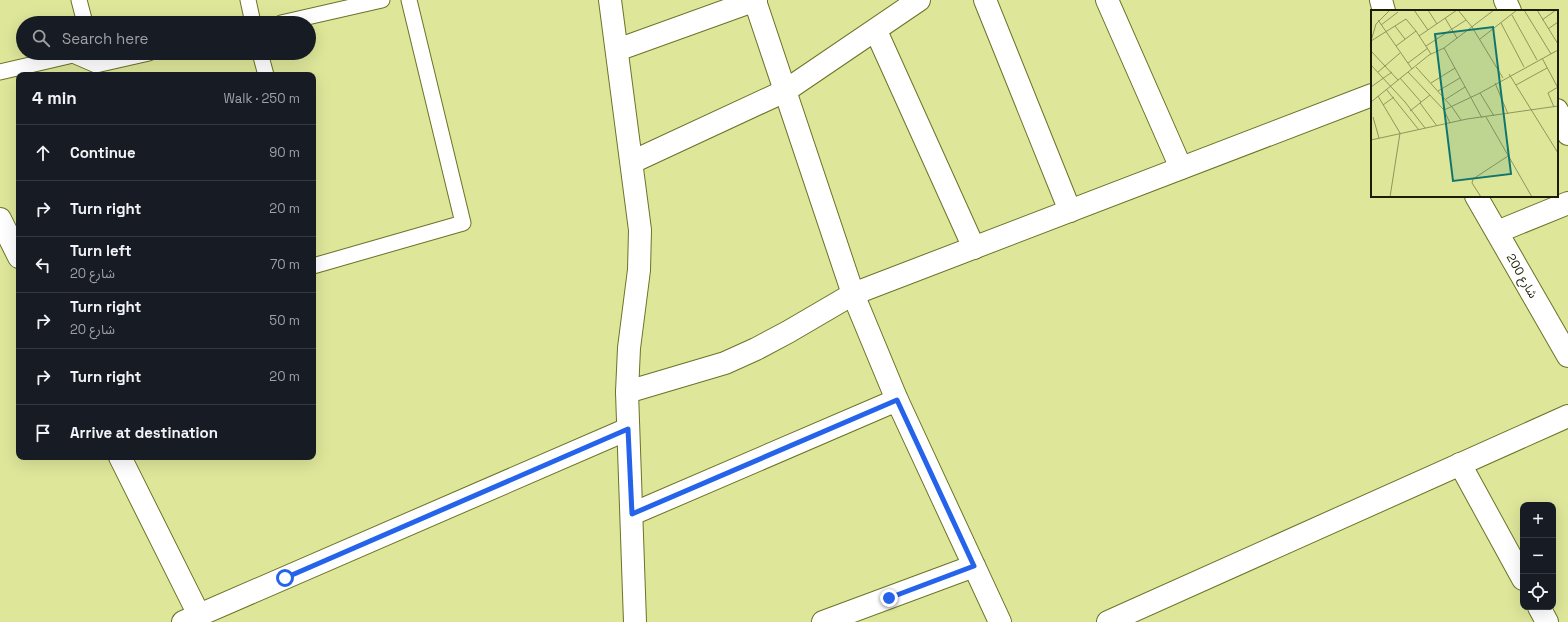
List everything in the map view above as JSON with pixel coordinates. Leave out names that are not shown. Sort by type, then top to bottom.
[{"type":"street","points":[[610,0],[640,230],[639,270],[629,348],[627,392],[635,622]]},
{"type":"street","points":[[617,50],[756,0],[853,294],[897,400],[1000,622]]},
{"type":"street","points":[[632,162],[785,91],[876,31],[919,0]]},
{"type":"street","points":[[985,0],[1070,211]]},
{"type":"street","points":[[1107,0],[1181,168]]},
{"type":"street","points":[[1381,0],[1384,10]]},
{"type":"street","points":[[1504,0],[1509,10]]},
{"type":"street","points":[[876,31],[974,248]]},
{"type":"street","points":[[627,392],[726,363],[788,332],[853,294],[1371,95]]},
{"type":"street","points":[[1558,112],[1568,134]]},
{"type":"street","name":"شارع 200","points":[[1477,197],[1568,356]]},
{"type":"street","points":[[1497,232],[1568,203]]},
{"type":"street","points":[[0,219],[16,251]]},
{"type":"street","points":[[632,514],[897,400]]},
{"type":"street","points":[[1108,622],[1568,416]]},
{"type":"street","points":[[121,460],[191,618],[628,429]]},
{"type":"street","points":[[1460,464],[1520,574]]},
{"type":"street","points":[[823,622],[974,566]]},
{"type":"street","points":[[1541,610],[1547,622]]},
{"type":"lane","points":[[79,0],[83,16]]},
{"type":"lane","points":[[248,0],[251,16]]},
{"type":"lane","points":[[312,16],[382,0]]},
{"type":"lane","points":[[316,265],[463,223],[409,0]]},
{"type":"lane","points":[[0,72],[52,60]]},
{"type":"lane","points":[[86,60],[96,64],[115,60]]},
{"type":"lane","points":[[262,60],[265,72]]},
{"type":"route","points":[[285,578],[628,429],[632,514],[897,400],[974,566],[889,598]]}]
